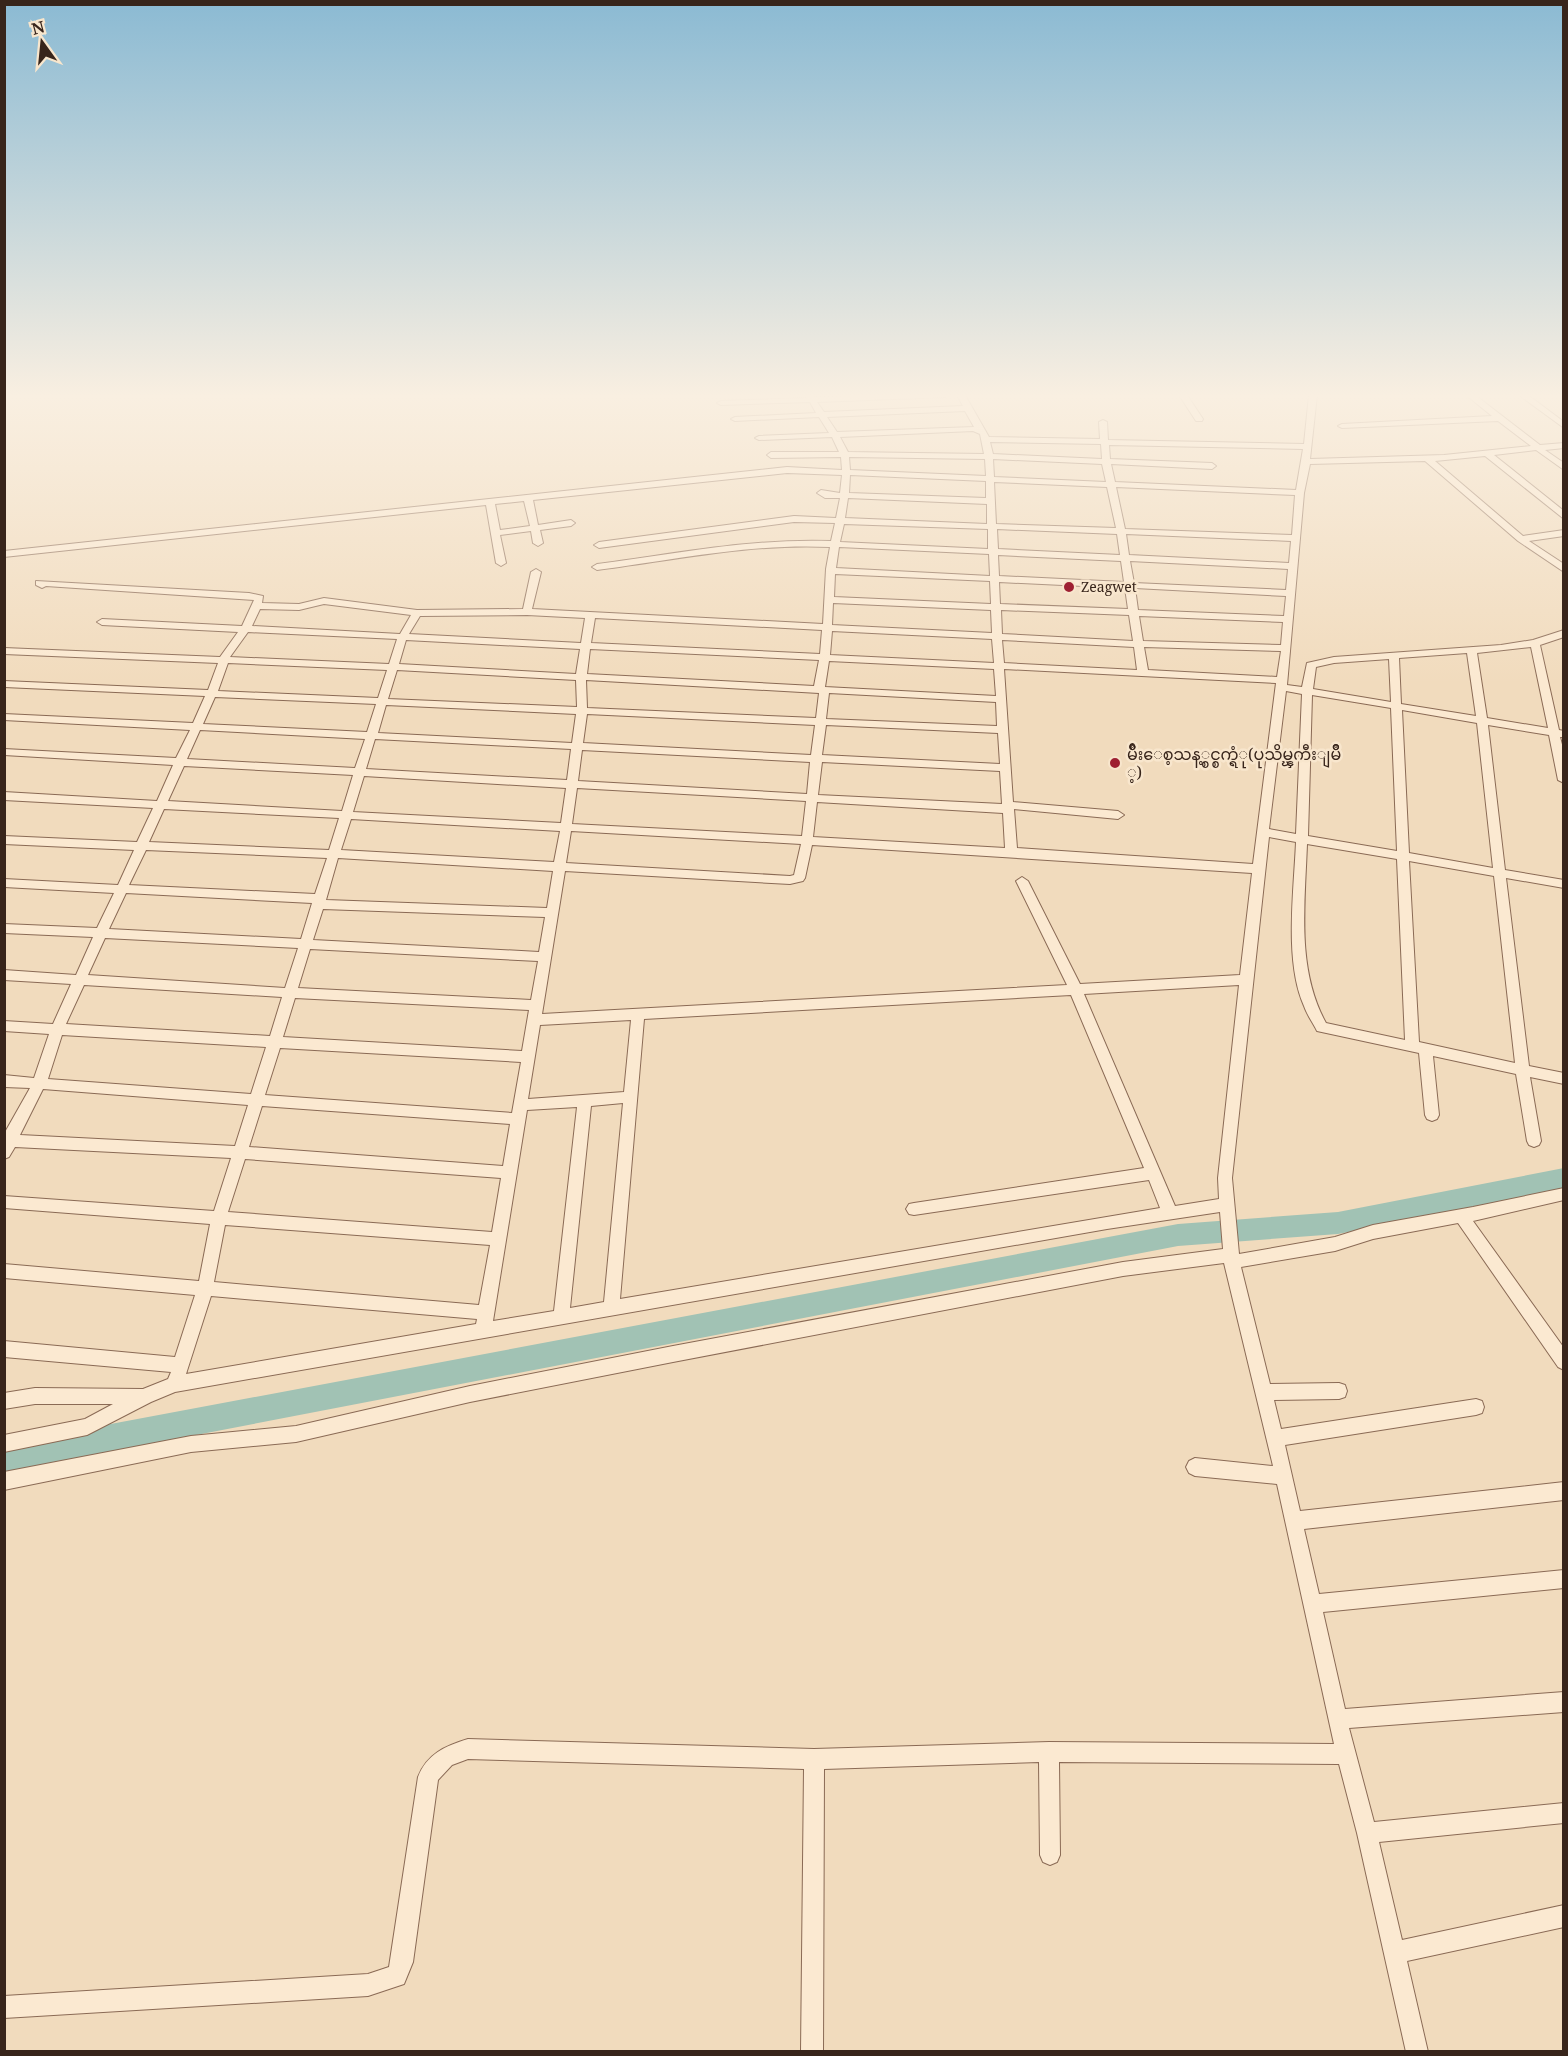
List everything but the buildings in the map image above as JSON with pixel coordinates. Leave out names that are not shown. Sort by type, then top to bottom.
[{"type":"street","points":[[4,554],[590,491]]},
{"type":"street","points":[[819,688],[827,658],[831,571],[844,491]]},
{"type":"street","points":[[989,491],[998,666],[1011,852]]},
{"type":"street","points":[[1113,491],[1143,673]]},
{"type":"street","points":[[1257,491],[1300,493],[1284,685],[1263,832],[1225,1178],[1227,1210],[1232,1254],[1284,1476],[1337,1719],[1367,1833],[1417,2052]]},
{"type":"street","points":[[1465,491],[1521,539],[1563,569]]},
{"type":"street","points":[[1532,491],[1563,516]]},
{"type":"street","points":[[821,493],[844,496],[989,501]]},
{"type":"street","points":[[528,498],[538,543]]},
{"type":"street","points":[[490,502],[501,562]]},
{"type":"street","points":[[599,545],[794,519],[1297,538]]},
{"type":"street","points":[[495,533],[571,524]]},
{"type":"street","points":[[1521,539],[1563,533]]},
{"type":"street","points":[[597,567],[755,546],[835,544],[1294,566]]},
{"type":"street","points":[[831,571],[1291,593]]},
{"type":"street","points":[[527,612],[537,572]]},
{"type":"street","points":[[42,585],[39,584],[260,598],[246,627],[224,659],[212,693],[57,1029],[39,1084],[6,1145],[239,1152],[510,1173]]},
{"type":"street","points":[[830,600],[1288,619]]},
{"type":"street","points":[[257,606],[299,606],[324,601],[417,613],[527,612],[1140,644],[1286,648]]},
{"type":"street","points":[[175,1384],[205,1289],[219,1218],[239,1152],[381,701],[402,638],[417,613]]},
{"type":"street","points":[[483,1332],[566,828],[578,747],[582,710],[581,677],[588,646],[590,616]]},
{"type":"street","points":[[102,622],[246,627],[402,638],[1143,673],[1284,685],[1304,691],[1558,733]]},
{"type":"street","points":[[1563,633],[1535,643],[1472,651],[1311,665],[1304,691],[1298,934],[1303,983],[1310,1006],[1322,1027],[1563,1079]]},
{"type":"street","points":[[1535,643],[1558,733],[1563,780]]},
{"type":"street","points":[[4,651],[393,666],[1000,699]]},
{"type":"street","points":[[1472,651],[1484,720],[1521,1070],[1534,1141]]},
{"type":"street","points":[[1394,657],[1402,857],[1418,1048],[1432,1114]]},
{"type":"street","points":[[4,684],[1002,729]]},
{"type":"street","points":[[4,840],[333,854],[795,879],[801,874],[807,842],[824,691],[819,688]]},
{"type":"street","points":[[4,717],[1005,768]]},
{"type":"street","points":[[4,753],[1007,807],[1118,815]]},
{"type":"street","points":[[4,796],[1011,852],[1259,869]]},
{"type":"street","points":[[1263,832],[1563,884]]},
{"type":"street","points":[[1022,881],[1076,990],[1170,1213]]},
{"type":"street","points":[[4,884],[553,913]]},
{"type":"street","points":[[4,928],[100,935],[546,957]]},
{"type":"street","points":[[4,975],[290,993],[538,1005]]},
{"type":"street","points":[[535,1020],[1246,980]]},
{"type":"street","points":[[611,1309],[638,1014]]},
{"type":"street","points":[[4,1026],[529,1057]]},
{"type":"street","points":[[4,1081],[256,1100],[520,1112],[585,1100],[630,1097]]},
{"type":"street","points":[[561,1318],[585,1100]]},
{"type":"street","points":[[914,1209],[1153,1173]]},
{"type":"street","points":[[4,1480],[191,1444],[296,1434],[470,1394],[673,1354],[876,1318],[1122,1269],[1232,1254],[1303,1250],[1373,1232],[1563,1194]]},
{"type":"street","points":[[4,1202],[499,1239]]},
{"type":"street","points":[[4,1443],[87,1427],[145,1396],[175,1384],[1095,1224],[1170,1213],[1227,1210]]},
{"type":"street","points":[[1461,1216],[1563,1362]]},
{"type":"street","points":[[4,1271],[487,1313]]},
{"type":"street","points":[[4,1349],[180,1365]]},
{"type":"street","points":[[1264,1392],[1339,1391]]},
{"type":"street","points":[[4,1401],[35,1396],[145,1396]]},
{"type":"street","points":[[1274,1437],[1476,1407]]},
{"type":"street","points":[[1195,1467],[1284,1476]]},
{"type":"street","points":[[1294,1521],[1563,1491]]},
{"type":"street","points":[[1311,1604],[1563,1579]]},
{"type":"street","points":[[1337,1719],[1563,1702]]},
{"type":"street","points":[[4,2007],[368,1985],[396,1976],[402,1962],[428,1777],[436,1762],[452,1753],[468,1749],[814,1759],[1049,1752],[1346,1754]]},
{"type":"street","points":[[1049,1752],[1050,1855]]},
{"type":"street","points":[[812,2052],[814,1759]]},
{"type":"street","points":[[1367,1833],[1563,1813]]},
{"type":"street","points":[[1394,1953],[1563,1916]]},
{"type":"waterway","points":[[4,1458],[1178,1235],[1338,1223],[1564,1178]]},
{"type":"place","name":"Zeagwet","points":[[1069,587]]},
{"type":"place","name":"မ်ိဳးေစ့သန့္စင္စက္ရံု(ပုသိမ္ၾကီးျမိဳ ့)","points":[[1115,763]]}]
